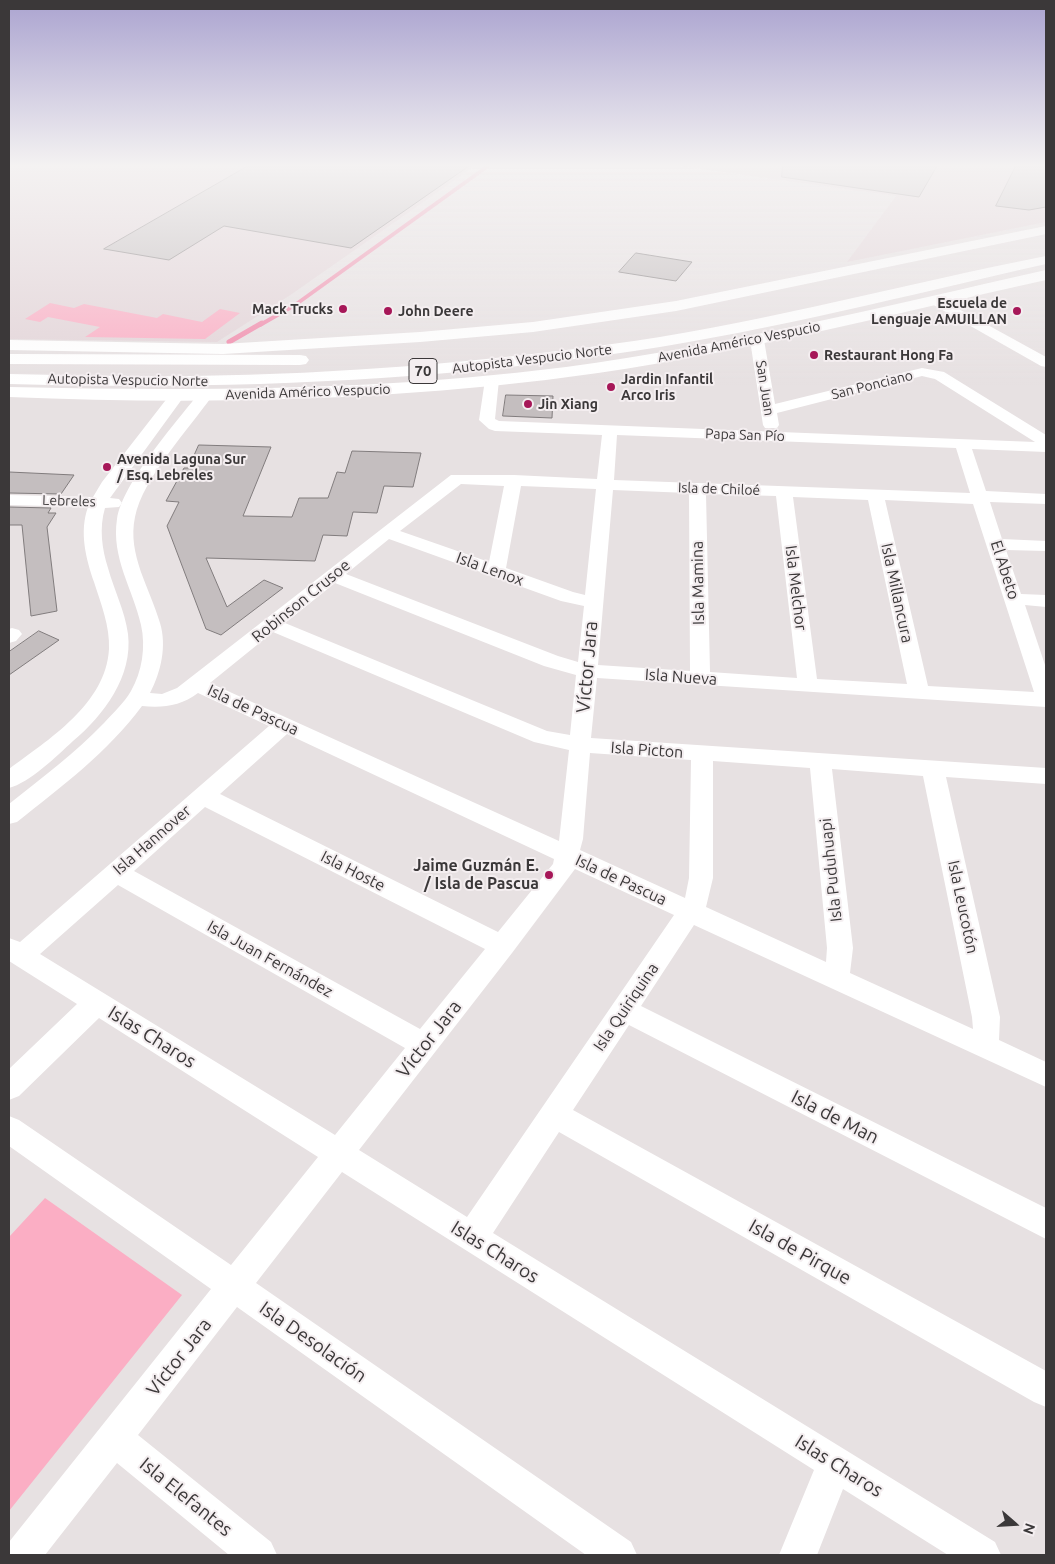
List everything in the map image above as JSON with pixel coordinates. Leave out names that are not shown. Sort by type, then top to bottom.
[{"type":"main road","points":[[9,345],[210,349],[420,337],[533,327],[684,304],[1006,239]]},
{"type":"main road","points":[[789,300],[1046,244]]},
{"type":"main road","name":"Autopista Vespucio Norte","points":[[9,379],[160,382],[267,380],[465,367],[636,345],[727,329],[1046,260]]},
{"type":"main road","name":"Avenida Américo Vespucio","points":[[9,392],[204,396],[350,392],[564,372],[672,356],[757,340],[1046,275]]},
{"type":"main road","points":[[564,372],[763,331],[800,320],[833,307]]},
{"type":"main road","name":"Autopista Vespucio Norte","points":[[512,345],[633,330],[751,308]]},
{"type":"main road","name":"Autopista Vespucio Norte","points":[[9,359],[237,361],[345,358]]},
{"type":"street","points":[[954,295],[1000,321]]},
{"type":"street","points":[[936,300],[1046,362]]},
{"type":"street","name":"San Juan","points":[[757,340],[773,436]]},
{"type":"street","points":[[1020,348],[1039,343]]},
{"type":"street","name":"San Ponciano","points":[[769,410],[922,372],[930,372],[939,375],[1046,442]]},
{"type":"street","name":"Papa San Pío","points":[[492,380],[487,420],[492,425],[1046,446]]},
{"type":"street","points":[[9,780],[55,745],[83,719],[104,693],[116,668],[119,646],[118,632],[95,562],[93,521],[98,502],[113,479],[177,395]]},
{"type":"street","points":[[9,816],[89,750],[136,699],[150,669],[153,636],[123,540],[123,526],[128,503],[142,480],[204,396]]},
{"type":"street","name":"Víctor Jara","points":[[22,1555],[561,872],[568,855],[571,839],[610,430]]},
{"type":"street","name":"El Abeto","points":[[962,443],[1014,599],[1039,656],[1046,699]]},
{"type":"street","name":"Isla de Chiloé","points":[[457,479],[875,495],[1046,499]]},
{"type":"street","name":"Robinson Crusoe","points":[[136,699],[170,700],[184,693],[332,575],[457,479]]},
{"type":"street","points":[[496,571],[514,480]]},
{"type":"street","name":"Isla Mamina","points":[[697,488],[700,678]]},
{"type":"street","name":"Isla Melchor","points":[[784,491],[808,685]]},
{"type":"street","name":"Isla Millancura","points":[[875,495],[918,692]]},
{"type":"street","name":"Lebreles","points":[[9,500],[128,503]]},
{"type":"street","name":"Isla Lenox","points":[[387,532],[574,599],[593,602]]},
{"type":"street","points":[[996,544],[1046,546]]},
{"type":"street","name":"Isla Nueva","points":[[332,575],[551,661],[587,671],[1046,699]]},
{"type":"street","points":[[1014,599],[1046,601]]},
{"type":"street","name":"Isla Picton","points":[[271,624],[542,737],[580,745],[1046,776]]},
{"type":"street","name":"Isla de Pascua","points":[[196,684],[1046,1075]]},
{"type":"street","name":"Isla Hannover","points":[[15,952],[116,872],[284,725]]},
{"type":"street","name":"Isla Quiriquina","points":[[472,1237],[690,911],[699,892],[701,878],[702,753]]},
{"type":"street","name":"Isla Puduhuapi","points":[[820,761],[840,948],[835,978]]},
{"type":"street","name":"Isla Leucotón","points":[[933,768],[986,1017],[987,1031],[984,1047]]},
{"type":"street","name":"Isla Hoste","points":[[203,796],[502,946]]},
{"type":"street","name":"Isla Juan Fernández","points":[[116,872],[424,1045]]},
{"type":"street","name":"Islas Charos","points":[[15,952],[982,1555]]},
{"type":"street","points":[[9,1086],[96,1003]]},
{"type":"street","name":"Isla de Man","points":[[624,1010],[1046,1224]]},
{"type":"street","name":"Isla de Pirque","points":[[554,1114],[1046,1390]]},
{"type":"street","name":"Isla Desolación","points":[[9,1129],[618,1555]]},
{"type":"street","name":"Isla Elefantes","points":[[114,1438],[258,1555]]},
{"type":"street","points":[[798,1555],[834,1463]]},
{"type":"shaded area","points":[[9,239],[371,239],[289,296],[217,342],[9,339]]},
{"type":"shaded area","points":[[864,239],[961,239],[847,262]]},
{"type":"shaded area","points":[[50,303],[74,308],[84,304],[157,318],[163,314],[202,322],[220,309],[240,313],[205,339],[85,337],[100,327],[48,317],[40,322],[25,319]]},
{"type":"shaded area","points":[[45,1198],[182,1295],[9,1511],[9,1237]]},
{"type":"building","points":[[121,239],[203,239],[169,260],[104,249]]},
{"type":"building","points":[[299,239],[364,239],[351,248]]},
{"type":"building","points":[[636,253],[692,262],[676,281],[619,272]]},
{"type":"building","name":"Jin Xiang","points":[[506,395],[553,396],[552,418],[503,416]]},
{"type":"building","points":[[199,445],[271,447],[243,516],[292,517],[299,498],[328,498],[337,472],[345,473],[352,451],[421,453],[413,487],[384,486],[377,513],[353,512],[347,536],[323,535],[315,561],[206,558],[227,607],[264,580],[283,588],[221,635],[206,629],[167,526],[179,502],[166,501],[184,468],[188,468]]},
{"type":"building","points":[[9,472],[74,475],[61,494],[9,493]]},
{"type":"building","points":[[9,507],[51,508],[48,513],[56,513],[47,527],[57,611],[31,616],[22,525],[9,525]]},
{"type":"building","points":[[39,631],[59,640],[9,675],[9,652]]},
{"type":"waterway","points":[[260,325],[295,305],[387,239]]},
{"type":"waterway","points":[[229,342],[262,323]]},
{"type":"place","name":"Mack Trucks","points":[[343,309]]},
{"type":"place","name":"John Deere","points":[[388,311]]},
{"type":"place","name":"Escuela de Lenguaje AMUILLAN","points":[[1017,311]]},
{"type":"place","name":"Restaurant Hong Fa","points":[[814,355]]},
{"type":"place","name":"Jardin Infantil Arco Iris","points":[[611,387]]},
{"type":"place","name":"Jin Xiang","points":[[528,404]]},
{"type":"place","name":"Avenida Laguna Sur / Esq. Lebreles","points":[[107,467]]},
{"type":"place","name":"Jaime Guzmán E. / Isla de Pascua","points":[[549,875]]}]
